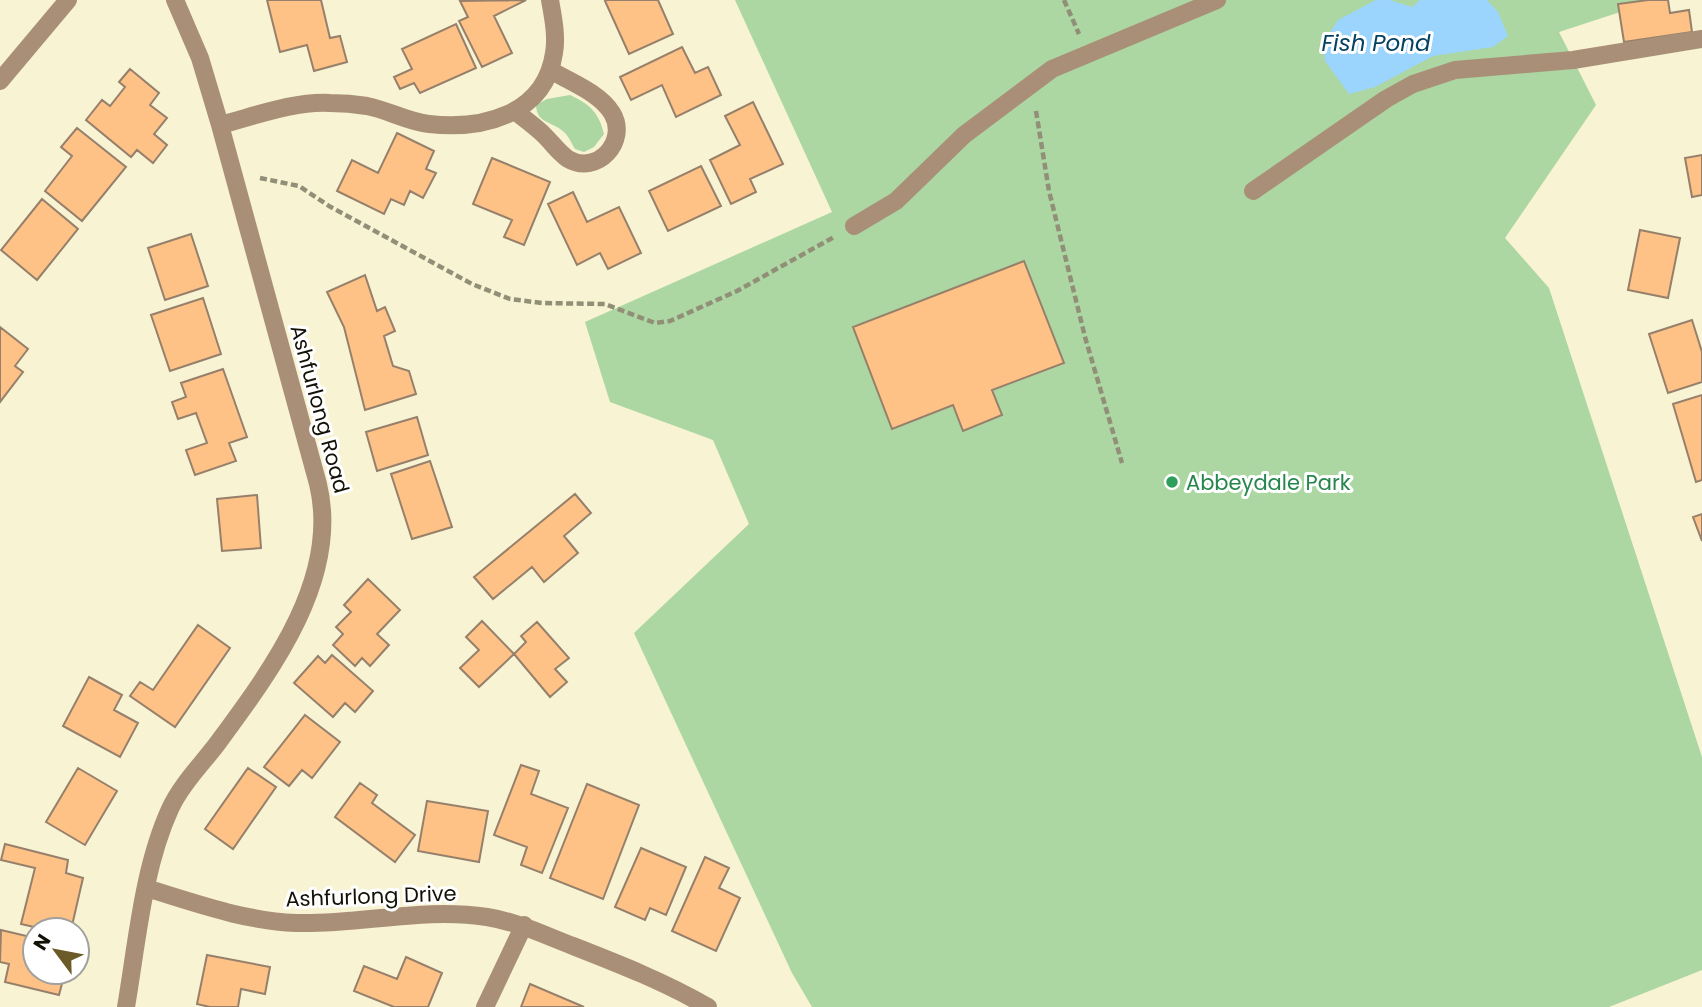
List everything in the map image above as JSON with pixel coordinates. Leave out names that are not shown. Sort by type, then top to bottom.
[{"type":"street","points":[[0,81],[68,0]]},
{"type":"street","name":"Ashfurlong Road","points":[[126,1007],[146,888],[161,832],[171,807],[262,679],[299,615],[321,554],[323,506],[220,125],[200,58],[175,0]]},
{"type":"street","points":[[220,125],[294,106],[328,102],[368,107],[426,124],[454,126],[480,125],[516,112],[540,86],[550,70],[555,52],[550,0]]},
{"type":"street","points":[[854,226],[896,201],[964,135],[1052,69],[1217,0]]},
{"type":"street","points":[[1253,191],[1385,99],[1413,84],[1455,70],[1573,60],[1702,39]]},
{"type":"street","points":[[516,112],[570,160],[593,162],[607,155],[616,141],[617,126],[612,112],[597,98],[550,70]]},
{"type":"street","name":"Ashfurlong Drive","points":[[146,888],[236,915],[298,923],[422,914],[486,916],[524,925],[647,975],[708,1007]]},
{"type":"street","points":[[485,1007],[524,925]]},
{"type":"path","points":[[1064,0],[1088,54]]},
{"type":"path","points":[[1032,84],[1049,191],[1085,337],[1122,463]]},
{"type":"path","points":[[234,177],[268,178],[299,186],[329,206],[472,284],[510,299],[542,303],[605,304],[655,323],[670,321],[737,291],[854,226]]},
{"type":"green space","name":"Abbeydale Park","points":[[735,0],[1657,0],[1559,32],[1596,105],[1505,238],[1549,288],[1702,757],[1702,970],[1609,1007],[812,1007],[792,973],[634,633],[749,524],[713,440],[610,402],[585,322],[832,212]]},
{"type":"green space","points":[[570,95],[593,110],[604,134],[594,147],[584,152],[575,149],[561,129],[539,116],[537,111],[536,105],[547,99]]},
{"type":"water","name":"Fish Pond","points":[[1376,0],[1390,0],[1412,7],[1420,0],[1487,0],[1498,12],[1508,36],[1493,47],[1433,56],[1375,87],[1349,94],[1325,61],[1323,44],[1338,20]]},
{"type":"building","points":[[267,0],[321,0],[330,38],[340,36],[347,62],[314,71],[307,45],[280,52]]},
{"type":"building","points":[[526,0],[494,16],[512,53],[482,67],[459,21],[468,17],[460,1]]},
{"type":"building","points":[[658,0],[673,34],[629,54],[605,1]]},
{"type":"building","points":[[1668,0],[1670,13],[1689,10],[1692,32],[1624,42],[1618,4]]},
{"type":"building","points":[[456,24],[476,68],[420,93],[414,83],[400,89],[394,77],[412,69],[402,49]]},
{"type":"building","points":[[682,47],[695,73],[708,67],[721,95],[676,117],[662,85],[631,100],[620,77]]},
{"type":"building","points":[[130,69],[159,93],[150,105],[167,118],[154,134],[167,145],[153,163],[137,150],[131,157],[86,120],[102,100],[110,106],[125,87],[119,82]]},
{"type":"building","points":[[753,102],[783,164],[750,179],[756,192],[731,204],[710,160],[740,145],[725,116]]},
{"type":"building","points":[[77,128],[126,167],[82,221],[45,191],[72,156],[61,147]]},
{"type":"building","points":[[397,133],[434,151],[426,169],[436,173],[423,198],[410,191],[404,205],[391,199],[384,214],[337,191],[352,160],[378,173]]},
{"type":"building","points":[[1702,155],[1702,195],[1692,197],[1685,158]]},
{"type":"building","points":[[492,158],[550,182],[524,245],[504,237],[512,220],[473,204]]},
{"type":"building","points":[[701,166],[721,206],[668,231],[649,191]]},
{"type":"building","points":[[573,192],[587,222],[619,207],[641,253],[608,269],[600,253],[577,265],[548,204]]},
{"type":"building","points":[[42,199],[78,229],[37,280],[1,250]]},
{"type":"building","points":[[1640,230],[1680,238],[1668,298],[1628,290]]},
{"type":"building","points":[[191,234],[208,286],[165,300],[148,248]]},
{"type":"building","points":[[1024,261],[1064,363],[992,390],[1002,415],[963,431],[953,405],[892,429],[853,327]]},
{"type":"building","points":[[365,275],[377,311],[385,307],[395,331],[384,336],[393,366],[409,371],[416,394],[365,410],[344,327],[327,292]]},
{"type":"building","points":[[203,298],[221,354],[170,371],[151,315]]},
{"type":"building","points":[[1692,320],[1702,352],[1702,382],[1668,393],[1649,334]]},
{"type":"building","points":[[0,327],[28,349],[15,366],[23,372],[0,402]]},
{"type":"building","points":[[223,369],[247,437],[229,443],[236,461],[195,475],[186,450],[207,443],[196,413],[178,419],[172,402],[186,397],[181,383]]},
{"type":"building","points":[[1702,395],[1702,480],[1696,482],[1673,404]]},
{"type":"building","points":[[417,417],[428,455],[377,471],[366,432]]},
{"type":"building","points":[[430,461],[452,527],[412,539],[391,474]]},
{"type":"building","points":[[575,494],[591,513],[564,536],[578,553],[544,582],[532,567],[493,599],[474,577]]},
{"type":"building","points":[[257,495],[261,548],[222,551],[217,499]]},
{"type":"building","points":[[1702,514],[1702,541],[1693,517]]},
{"type":"building","points":[[368,579],[400,610],[377,634],[389,645],[370,666],[362,658],[355,666],[333,645],[343,634],[336,627],[351,612],[344,605]]},
{"type":"building","points":[[482,621],[514,654],[479,687],[460,668],[479,650],[466,637]]},
{"type":"building","points":[[537,622],[569,658],[555,669],[567,682],[550,697],[514,654],[526,642],[521,636]]},
{"type":"building","points":[[198,625],[230,648],[175,727],[130,696],[140,682],[153,690]]},
{"type":"building","points":[[332,655],[373,691],[355,712],[345,703],[333,717],[294,683],[318,656],[325,663]]},
{"type":"building","points":[[89,677],[122,695],[114,710],[138,723],[120,757],[63,726]]},
{"type":"building","points":[[305,715],[340,742],[312,778],[302,770],[289,786],[264,767]]},
{"type":"building","points":[[521,765],[539,771],[531,794],[568,808],[542,873],[521,865],[527,847],[494,835]]},
{"type":"building","points":[[78,768],[117,791],[85,845],[46,822]]},
{"type":"building","points":[[248,768],[276,787],[233,849],[205,829]]},
{"type":"building","points":[[360,783],[377,795],[372,803],[415,835],[395,862],[335,817]]},
{"type":"building","points":[[587,784],[639,805],[603,899],[550,878]]},
{"type":"building","points":[[427,801],[488,811],[479,862],[418,851]]},
{"type":"building","points":[[5,844],[68,860],[66,873],[83,878],[74,916],[23,916],[35,868],[1,860]]},
{"type":"building","points":[[641,848],[686,867],[666,915],[650,908],[645,920],[615,907]]},
{"type":"building","points":[[705,857],[729,868],[719,888],[740,898],[716,951],[672,931]]},
{"type":"building","points":[[1,930],[21,935],[21,986],[5,982],[9,964],[0,962]]},
{"type":"building","points":[[207,955],[270,967],[265,994],[241,989],[238,1007],[197,1004]]},
{"type":"building","points":[[406,957],[442,973],[428,1007],[394,1007],[354,991],[364,966],[397,979]]},
{"type":"building","points":[[530,984],[584,1007],[521,1007]]},
{"type":"building","points":[[22,986],[61,986],[59,995]]},
{"type":"place","name":"Abbeydale Park","points":[[1172,482]]}]
